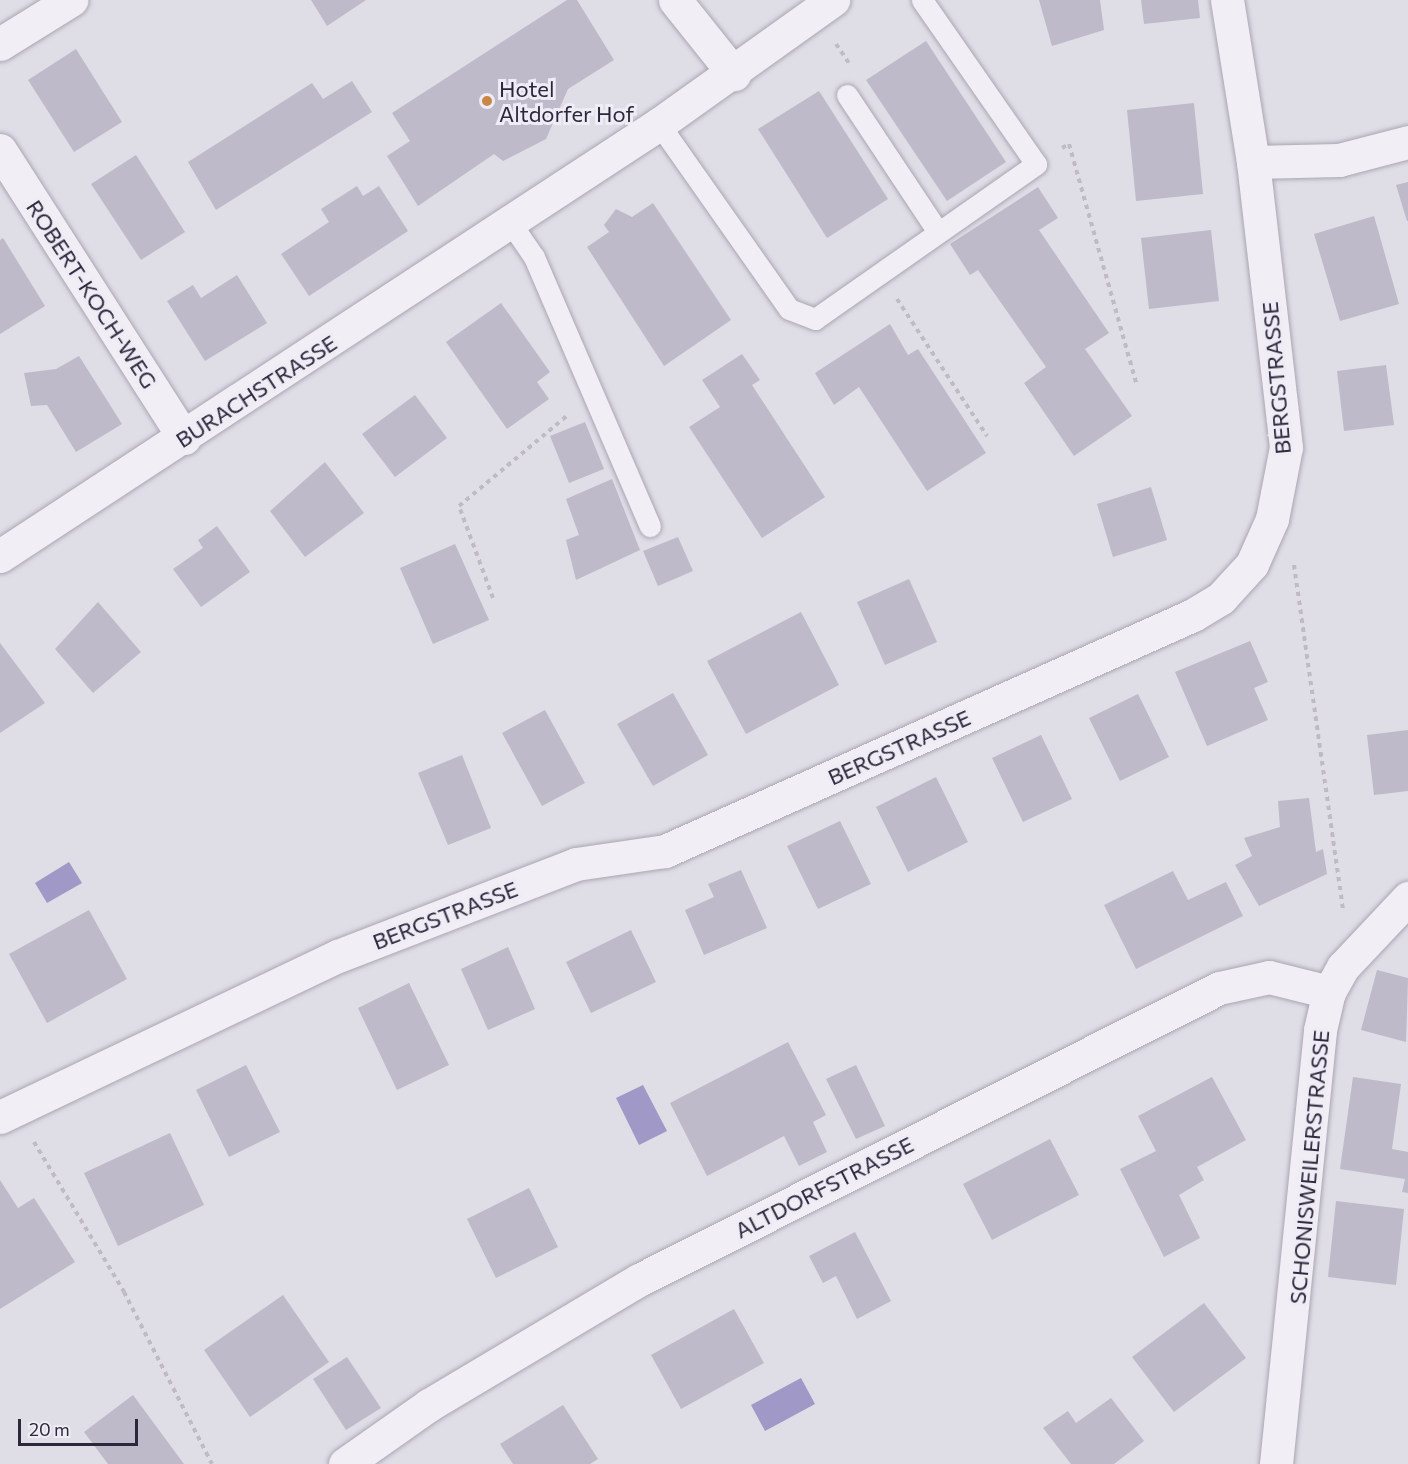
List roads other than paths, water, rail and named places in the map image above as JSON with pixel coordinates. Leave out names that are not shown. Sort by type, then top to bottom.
[{"type":"street","points":[[0,44],[71,0]]},
{"type":"street","points":[[675,0],[734,74]]},
{"type":"street","name":"BERGSTRASSE","points":[[7,1113],[338,956],[576,864],[664,851],[1193,615],[1221,598],[1252,564],[1272,519],[1286,447],[1253,162],[1227,0]]},
{"type":"street","name":"BURACHSTRASSE","points":[[0,556],[184,438],[659,124],[734,74],[824,7]]},
{"type":"street","points":[[1253,162],[1339,160],[1408,142]]},
{"type":"street","name":"ROBERT-KOCH-WEG","points":[[0,150],[184,438]]},
{"type":"street","name":"SCHONISWEILERSTRASSE","points":[[1276,1464],[1320,1030],[1329,992],[1368,938],[1408,898]]},
{"type":"street","name":"ALTDORFSTRASSE","points":[[345,1464],[429,1405],[639,1280],[1219,988],[1269,977],[1329,992]]},
{"type":"lane","points":[[659,124],[789,309],[815,319],[1036,164],[922,0]]},
{"type":"lane","points":[[847,95],[938,232]]},
{"type":"lane","points":[[510,222],[534,257],[590,396],[650,526]]},
{"type":"place","name":"Hotel Altdorfer Hof","points":[[487,101]]}]
